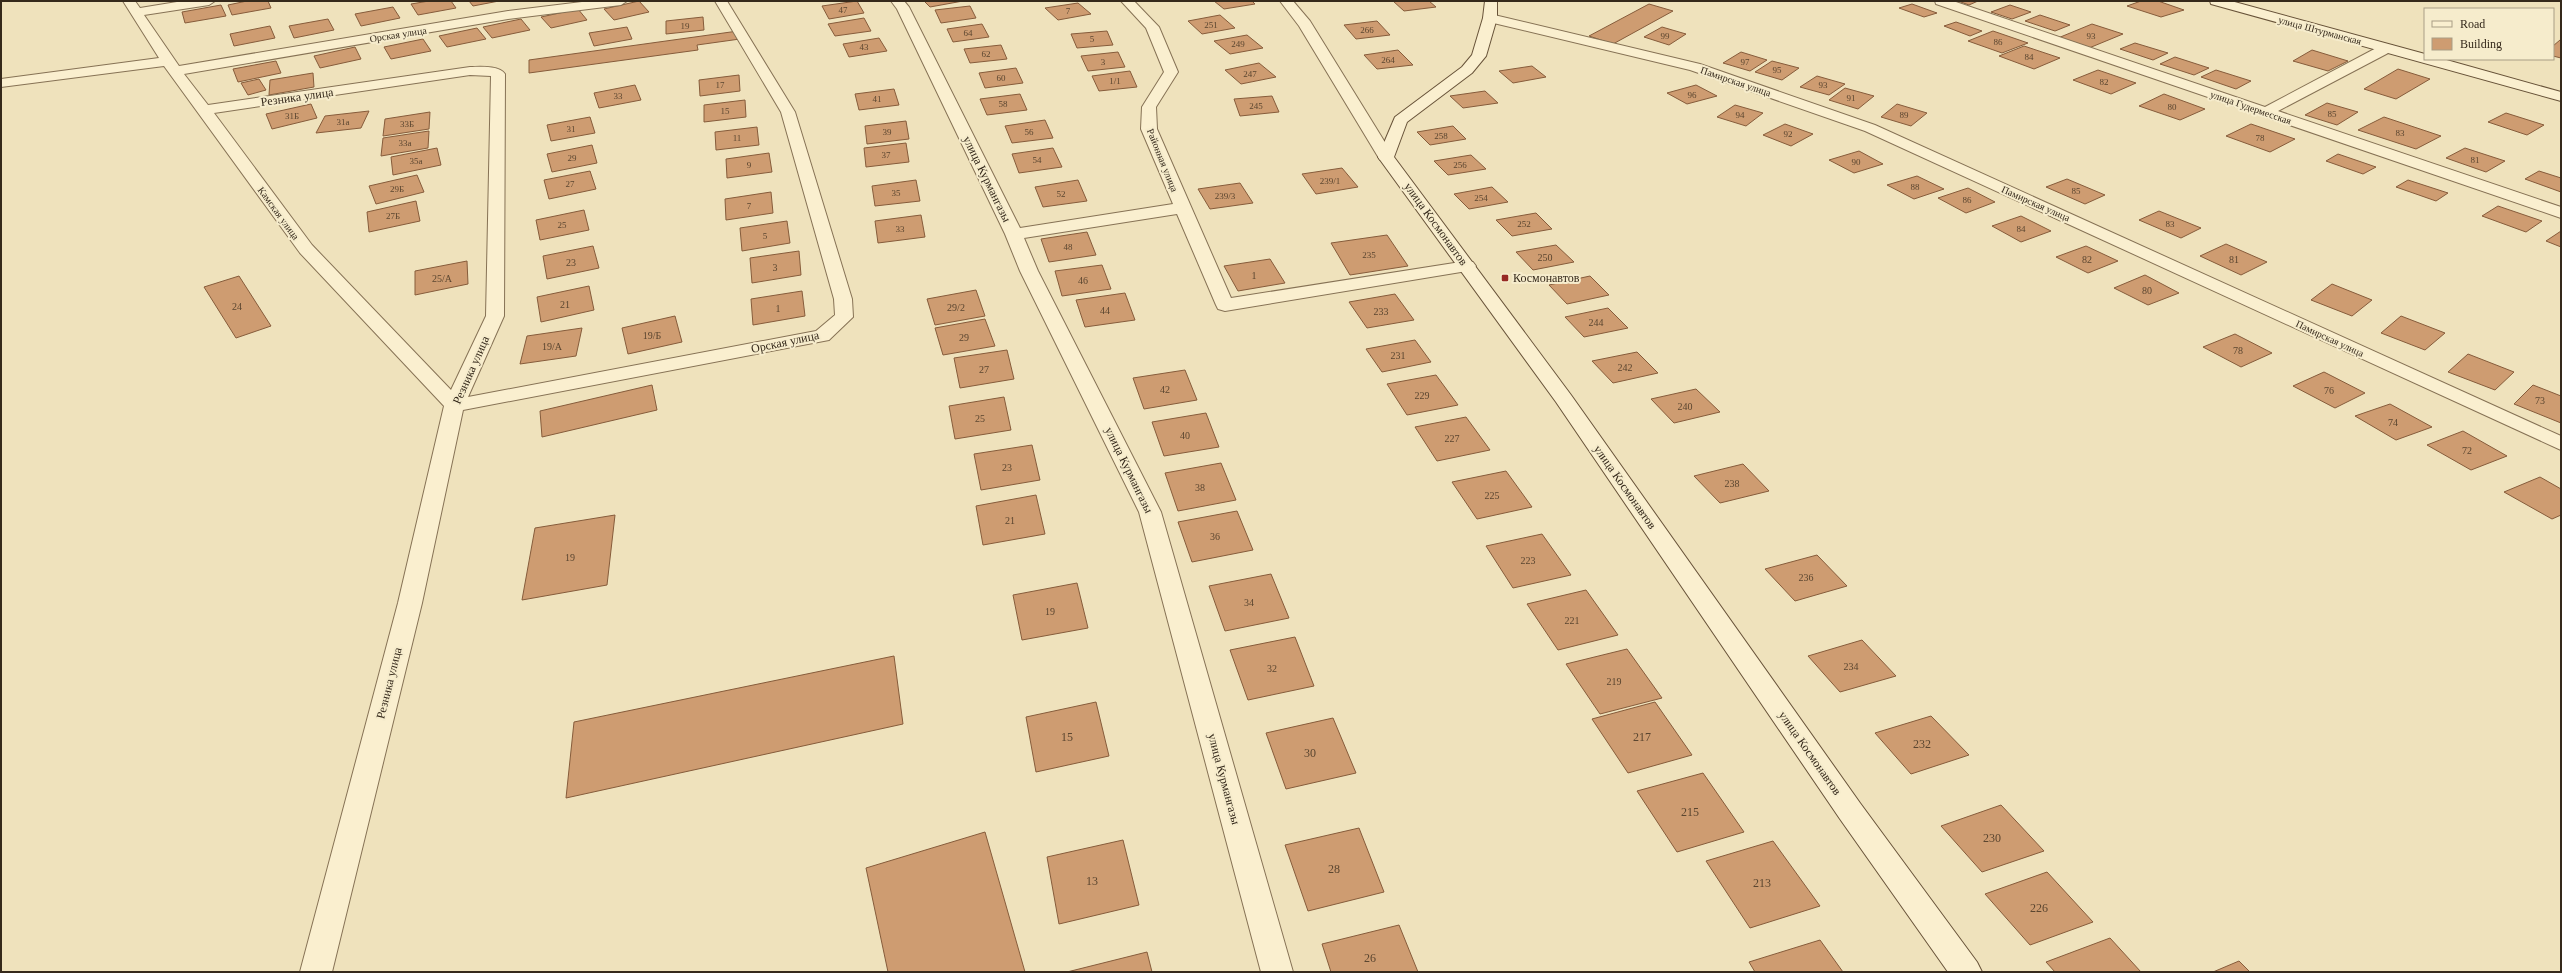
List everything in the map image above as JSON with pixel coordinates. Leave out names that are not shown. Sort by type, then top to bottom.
[{"type":"street","name":"Камская улица","points":[[129,1],[171,66],[306,249],[454,405]]},
{"type":"street","points":[[136,12],[209,1]]},
{"type":"street","name":"Орская улица","points":[[1,83],[171,66],[508,15],[621,1]]},
{"type":"street","name":"Орская улица","points":[[454,405],[538,391],[822,336],[844,317],[843,299],[788,112],[721,1]]},
{"type":"street","name":"улица Курмангазы","points":[[897,1],[903,7],[1014,234],[1029,271],[1150,512],[1277,972]]},
{"type":"street","name":"Районная улица","points":[[1127,1],[1152,27],[1170,72],[1149,107],[1149,129],[1225,304],[1467,266]]},
{"type":"street","name":"улица Космонавтов","points":[[1286,1],[1305,24],[1386,157],[1564,399],[1846,804],[1966,972]]},
{"type":"street","points":[[1386,157],[1400,120],[1467,70],[1480,56],[1490,18],[1491,1]]},
{"type":"street","name":"улица Гудермесская","points":[[1941,1],[2561,213]]},
{"type":"street","name":"улица Штурманская","points":[[2216,1],[2424,58]]},
{"type":"street","name":"Памирская улица","points":[[1490,18],[1695,67],[1870,128],[2561,444]]},
{"type":"street","points":[[2266,112],[2387,48]]},
{"type":"street","name":"улица Штурманская","points":[[2430,60],[2561,97]]},
{"type":"street","name":"Резника улица","points":[[204,110],[470,71],[492,72],[498,74],[495,316],[454,405],[410,603],[316,972]]},
{"type":"street","points":[[1014,234],[1183,208]]},
{"type":"building","points":[[247,1],[268,1],[271,8],[232,15],[228,5]]},
{"type":"building","points":[[429,1],[451,1],[456,8],[418,15],[411,4]]},
{"type":"building","points":[[469,1],[499,1],[473,6]]},
{"type":"building","points":[[639,1],[649,12],[614,20],[604,9]]},
{"type":"building","points":[[857,1],[864,13],[829,19],[822,6]]},
{"type":"building","points":[[924,1],[963,1],[930,7]]},
{"type":"building","points":[[1214,1],[1252,1],[1255,4],[1224,9]]},
{"type":"building","points":[[1393,1],[1429,1],[1436,7],[1404,11]]},
{"type":"building","points":[[1958,1],[1978,1],[1969,5]]},
{"type":"building","points":[[2141,1],[2158,1],[2184,10],[2161,17],[2127,6]]},
{"type":"building","points":[[1078,3],[1091,14],[1058,20],[1045,8]]},
{"type":"building","points":[[1649,4],[1673,11],[1613,44],[1589,36]]},
{"type":"building","points":[[1912,4],[1937,13],[1924,17],[1899,8]]},
{"type":"building","points":[[221,5],[226,16],[185,23],[182,12]]},
{"type":"building","points":[[2010,5],[2031,12],[2012,19],[1991,12]]},
{"type":"building","points":[[970,6],[976,18],[941,23],[935,10]]},
{"type":"building","points":[[393,7],[400,18],[361,26],[355,14]]},
{"type":"building","points":[[578,9],[587,20],[551,28],[541,17]]},
{"type":"building","points":[[1220,15],[1235,28],[1202,34],[1188,21]]},
{"type":"building","points":[[2040,15],[2070,25],[2055,31],[2025,21]]},
{"type":"building","points":[[703,17],[704,30],[666,34],[666,21]]},
{"type":"building","points":[[864,18],[871,31],[835,36],[828,24]]},
{"type":"building","points":[[328,19],[334,30],[294,38],[289,26]]},
{"type":"building","points":[[521,19],[530,30],[492,38],[483,27]]},
{"type":"building","points":[[1377,21],[1390,35],[1356,39],[1344,25]]},
{"type":"building","points":[[1956,22],[1982,31],[1970,36],[1944,26]]},
{"type":"building","points":[[982,24],[989,37],[953,42],[947,29]]},
{"type":"building","points":[[2092,24],[2123,34],[2089,48],[2058,38]]},
{"type":"building","points":[[270,26],[275,38],[234,46],[230,34]]},
{"type":"building","points":[[627,27],[632,39],[594,46],[589,33]]},
{"type":"building","points":[[1662,27],[1686,34],[1669,45],[1644,37]]},
{"type":"building","points":[[477,28],[486,39],[447,47],[439,36]]},
{"type":"building","points":[[738,31],[740,39],[697,45],[698,50],[529,73],[529,60]]},
{"type":"building","points":[[1107,31],[1113,45],[1077,48],[1071,34]]},
{"type":"building","points":[[1993,31],[2028,43],[2002,53],[1968,41]]},
{"type":"building","points":[[1247,35],[1263,48],[1230,54],[1214,41]]},
{"type":"building","points":[[879,38],[887,51],[849,57],[843,44]]},
{"type":"building","points":[[423,39],[431,51],[391,59],[384,47]]},
{"type":"building","points":[[2561,40],[2561,58],[2554,56],[2554,45]]},
{"type":"building","points":[[2135,43],[2168,53],[2153,60],[2120,49]]},
{"type":"building","points":[[1001,45],[1007,59],[970,63],[964,49]]},
{"type":"building","points":[[2024,46],[2060,58],[2034,69],[1999,56]]},
{"type":"building","points":[[355,47],[361,59],[320,68],[314,56]]},
{"type":"building","points":[[1398,50],[1413,65],[1377,69],[1364,55]]},
{"type":"building","points":[[2312,50],[2348,61],[2328,71],[2293,61]]},
{"type":"building","points":[[1118,52],[1125,67],[1088,71],[1081,56]]},
{"type":"building","points":[[1741,52],[1767,60],[1750,71],[1723,63]]},
{"type":"building","points":[[2175,57],[2209,68],[2194,75],[2160,64]]},
{"type":"building","points":[[276,61],[281,73],[238,82],[233,69]]},
{"type":"building","points":[[1772,61],[1799,68],[1782,80],[1755,72]]},
{"type":"building","points":[[1259,63],[1276,77],[1241,84],[1225,70]]},
{"type":"building","points":[[1532,66],[1546,77],[1513,83],[1499,71]]},
{"type":"building","points":[[1016,68],[1023,83],[985,88],[979,73]]},
{"type":"building","points":[[2398,69],[2430,79],[2396,99],[2364,89]]},
{"type":"building","points":[[2098,70],[2136,83],[2111,94],[2073,80]]},
{"type":"building","points":[[2216,70],[2251,81],[2236,89],[2201,77]]},
{"type":"building","points":[[1130,71],[1137,87],[1099,91],[1092,76]]},
{"type":"building","points":[[313,73],[314,87],[269,95],[270,80]]},
{"type":"building","points":[[739,75],[740,91],[700,96],[699,80]]},
{"type":"building","points":[[1817,76],[1845,84],[1829,95],[1800,87]]},
{"type":"building","points":[[259,79],[266,90],[248,95],[241,83]]},
{"type":"building","points":[[635,85],[641,100],[599,108],[594,93]]},
{"type":"building","points":[[1696,85],[1717,96],[1687,104],[1667,93]]},
{"type":"building","points":[[1845,88],[1874,96],[1858,109],[1829,100]]},
{"type":"building","points":[[894,89],[899,105],[859,110],[855,94]]},
{"type":"building","points":[[1485,91],[1498,103],[1463,108],[1450,96]]},
{"type":"building","points":[[1020,94],[1027,110],[987,115],[980,99]]},
{"type":"building","points":[[2164,94],[2205,109],[2180,120],[2139,106]]},
{"type":"building","points":[[1272,96],[1279,112],[1240,116],[1234,99]]},
{"type":"building","points":[[745,100],[746,117],[704,122],[704,105]]},
{"type":"building","points":[[2327,103],[2358,112],[2337,125],[2305,115]]},
{"type":"building","points":[[311,104],[317,118],[272,129],[266,114]]},
{"type":"building","points":[[1897,104],[1927,113],[1911,126],[1881,117]]},
{"type":"building","points":[[1735,105],[1763,113],[1746,126],[1717,117]]},
{"type":"building","points":[[369,111],[361,128],[316,133],[325,116]]},
{"type":"building","points":[[430,112],[429,129],[383,136],[385,119]]},
{"type":"building","points":[[2506,113],[2544,125],[2527,135],[2488,122]]},
{"type":"building","points":[[590,117],[595,133],[551,141],[547,125]]},
{"type":"building","points":[[2384,117],[2441,136],[2416,149],[2358,130]]},
{"type":"building","points":[[1045,120],[1053,138],[1012,143],[1005,126]]},
{"type":"building","points":[[906,121],[909,139],[867,144],[865,126]]},
{"type":"building","points":[[1785,124],[1813,134],[1791,146],[1763,135]]},
{"type":"building","points":[[2251,124],[2295,139],[2270,152],[2226,136]]},
{"type":"building","points":[[1453,126],[1466,139],[1430,145],[1417,132]]},
{"type":"building","points":[[757,127],[759,145],[716,150],[715,132]]},
{"type":"building","points":[[429,131],[428,148],[381,156],[383,138]]},
{"type":"building","points":[[906,143],[909,162],[866,167],[864,148]]},
{"type":"building","points":[[592,145],[597,163],[552,172],[547,154]]},
{"type":"building","points":[[437,148],[441,165],[393,175],[391,157]]},
{"type":"building","points":[[1053,148],[1062,167],[1019,173],[1012,154]]},
{"type":"building","points":[[2465,148],[2505,161],[2486,172],[2446,158]]},
{"type":"building","points":[[1859,151],[1883,164],[1854,173],[1829,160]]},
{"type":"building","points":[[769,153],[772,172],[727,178],[726,159]]},
{"type":"building","points":[[2338,154],[2376,167],[2363,174],[2326,161]]},
{"type":"building","points":[[1471,155],[1486,169],[1448,175],[1434,161]]},
{"type":"building","points":[[1342,168],[1358,187],[1316,194],[1302,174]]},
{"type":"building","points":[[590,171],[596,189],[549,199],[544,180]]},
{"type":"building","points":[[2539,171],[2561,178],[2561,192],[2525,179]]},
{"type":"building","points":[[417,175],[424,192],[376,204],[369,186]]},
{"type":"building","points":[[1917,176],[1944,189],[1914,199],[1887,185]]},
{"type":"building","points":[[2067,179],[2105,195],[2085,204],[2046,187]]},
{"type":"building","points":[[916,180],[920,201],[875,206],[872,186]]},
{"type":"building","points":[[1078,180],[1087,201],[1043,207],[1035,187]]},
{"type":"building","points":[[2408,180],[2448,193],[2436,201],[2396,187]]},
{"type":"building","points":[[1240,183],[1253,203],[1210,209],[1198,189]]},
{"type":"building","points":[[1492,187],[1508,202],[1469,209],[1454,194]]},
{"type":"building","points":[[1968,188],[1995,202],[1966,213],[1938,198]]},
{"type":"building","points":[[771,192],[773,213],[726,220],[725,199]]},
{"type":"building","points":[[416,201],[420,221],[369,232],[367,212]]},
{"type":"building","points":[[2498,206],[2542,221],[2526,232],[2482,216]]},
{"type":"building","points":[[584,210],[589,230],[540,240],[536,220]]},
{"type":"building","points":[[2159,211],[2201,228],[2181,238],[2139,220]]},
{"type":"building","points":[[1536,213],[1552,229],[1512,236],[1496,220]]},
{"type":"building","points":[[921,215],[925,237],[878,243],[875,221]]},
{"type":"building","points":[[2021,216],[2051,231],[2021,242],[1992,226]]},
{"type":"building","points":[[787,221],[790,243],[742,251],[740,228]]},
{"type":"building","points":[[2561,231],[2561,247],[2546,241]]},
{"type":"building","points":[[1087,232],[1096,255],[1049,262],[1041,239]]},
{"type":"building","points":[[1387,235],[1408,266],[1350,275],[1331,243]]},
{"type":"building","points":[[2226,244],[2267,262],[2241,275],[2200,256]]},
{"type":"building","points":[[1556,245],[1574,262],[1533,270],[1516,252]]},
{"type":"building","points":[[593,246],[599,268],[547,279],[543,256]]},
{"type":"building","points":[[2086,246],[2118,261],[2088,273],[2056,257]]},
{"type":"building","points":[[799,251],[801,275],[752,283],[750,258]]},
{"type":"building","points":[[1270,259],[1285,283],[1238,291],[1224,266]]},
{"type":"building","points":[[467,261],[468,284],[415,295],[415,271]]},
{"type":"building","points":[[1102,265],[1111,289],[1062,296],[1055,271]]},
{"type":"building","points":[[2145,275],[2179,293],[2148,305],[2114,288]]},
{"type":"building","points":[[239,276],[271,326],[236,338],[204,287]]},
{"type":"building","points":[[1590,276],[1609,295],[1567,304],[1549,285]]},
{"type":"building","points":[[2332,284],[2372,300],[2352,316],[2311,300]]},
{"type":"building","points":[[589,286],[594,310],[541,322],[537,297]]},
{"type":"building","points":[[976,290],[985,316],[935,325],[927,299]]},
{"type":"building","points":[[802,291],[805,316],[753,325],[751,299]]},
{"type":"building","points":[[1125,293],[1135,320],[1085,327],[1076,300]]},
{"type":"building","points":[[1395,294],[1414,320],[1367,328],[1349,302]]},
{"type":"building","points":[[1608,308],[1628,328],[1584,337],[1565,317]]},
{"type":"building","points":[[675,316],[682,342],[628,354],[622,328]]},
{"type":"building","points":[[2401,316],[2445,333],[2425,350],[2381,333]]},
{"type":"building","points":[[985,319],[995,346],[943,355],[935,328]]},
{"type":"building","points":[[582,328],[576,356],[520,364],[527,336]]},
{"type":"building","points":[[2235,334],[2272,353],[2241,367],[2203,347]]},
{"type":"building","points":[[1415,340],[1431,362],[1382,372],[1366,349]]},
{"type":"building","points":[[1007,350],[1014,379],[960,388],[954,358]]},
{"type":"building","points":[[1637,352],[1658,373],[1613,383],[1592,361]]},
{"type":"building","points":[[2468,354],[2514,372],[2495,390],[2448,372]]},
{"type":"building","points":[[1185,370],[1197,400],[1144,409],[1133,378]]},
{"type":"building","points":[[2324,372],[2365,393],[2335,408],[2293,386]]},
{"type":"building","points":[[1436,375],[1458,405],[1407,415],[1387,384]]},
{"type":"building","points":[[652,385],[657,410],[542,437],[540,411]]},
{"type":"building","points":[[2533,385],[2561,396],[2561,423],[2514,404]]},
{"type":"building","points":[[1696,389],[1720,412],[1674,423],[1651,399]]},
{"type":"building","points":[[1004,397],[1011,430],[955,439],[949,406]]},
{"type":"building","points":[[2390,404],[2432,427],[2396,440],[2355,416]]},
{"type":"building","points":[[1206,413],[1219,447],[1164,456],[1152,422]]},
{"type":"building","points":[[1466,417],[1490,450],[1437,461],[1415,427]]},
{"type":"building","points":[[2463,431],[2507,456],[2471,470],[2427,445]]},
{"type":"building","points":[[1032,445],[1040,480],[981,490],[974,454]]},
{"type":"building","points":[[1221,463],[1236,500],[1178,511],[1165,473]]},
{"type":"building","points":[[1743,464],[1769,491],[1720,503],[1694,476]]},
{"type":"building","points":[[1506,471],[1532,507],[1477,519],[1452,482]]},
{"type":"building","points":[[2540,477],[2561,489],[2561,515],[2552,519],[2504,492]]},
{"type":"building","points":[[1036,495],[1045,534],[983,545],[976,506]]},
{"type":"building","points":[[1237,511],[1253,550],[1192,562],[1178,522]]},
{"type":"building","points":[[615,515],[607,585],[522,600],[535,528]]},
{"type":"building","points":[[1542,534],[1571,575],[1513,588],[1486,546]]},
{"type":"building","points":[[1817,555],[1847,586],[1795,601],[1765,569]]},
{"type":"building","points":[[1271,574],[1289,618],[1225,631],[1209,586]]},
{"type":"building","points":[[1077,583],[1088,628],[1022,640],[1013,595]]},
{"type":"building","points":[[1586,590],[1618,635],[1558,650],[1527,604]]},
{"type":"building","points":[[1295,637],[1314,686],[1248,700],[1230,650]]},
{"type":"building","points":[[1862,640],[1896,676],[1840,692],[1808,656]]},
{"type":"building","points":[[1627,649],[1662,698],[1600,714],[1566,664]]},
{"type":"building","points":[[894,656],[903,724],[566,798],[574,722]]},
{"type":"building","points":[[1096,702],[1109,756],[1036,772],[1026,717]]},
{"type":"building","points":[[1655,702],[1692,755],[1628,773],[1592,719]]},
{"type":"building","points":[[1931,716],[1969,755],[1911,774],[1875,733]]},
{"type":"building","points":[[1333,718],[1356,773],[1286,789],[1266,733]]},
{"type":"building","points":[[1703,773],[1744,832],[1677,852],[1637,791]]},
{"type":"building","points":[[2001,805],[2044,851],[1982,872],[1941,826]]},
{"type":"building","points":[[1359,828],[1384,892],[1308,911],[1285,845]]},
{"type":"building","points":[[985,832],[1025,972],[888,972],[866,868]]},
{"type":"building","points":[[1123,840],[1139,905],[1059,924],[1047,857]]},
{"type":"building","points":[[1773,841],[1820,906],[1750,928],[1706,861]]},
{"type":"building","points":[[2047,872],[2093,922],[2030,945],[1985,894]]},
{"type":"building","points":[[1399,925],[1418,972],[1331,972],[1322,944]]},
{"type":"building","points":[[2110,938],[2141,972],[2055,972],[2046,962]]},
{"type":"building","points":[[1820,940],[1843,972],[1755,972],[1749,962]]},
{"type":"building","points":[[1147,952],[1152,972],[1067,972]]},
{"type":"building","points":[[2239,961],[2250,972],[2213,972]]},
{"type":"place","name":"Космонавтов","points":[[1505,278]]}]
